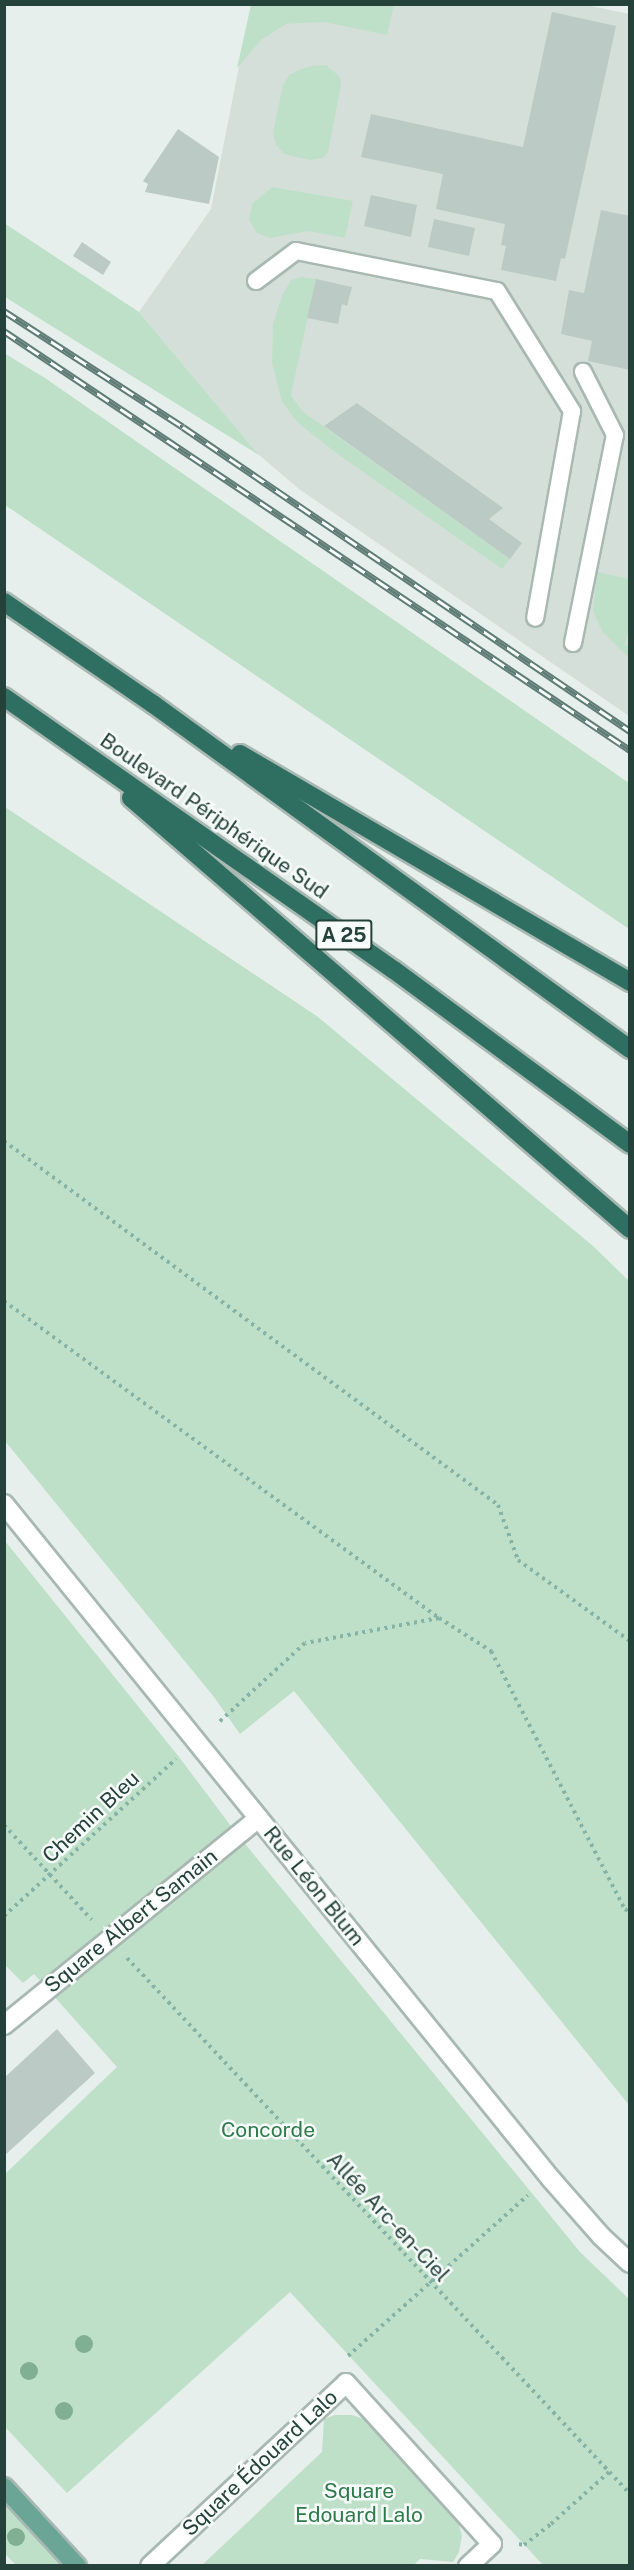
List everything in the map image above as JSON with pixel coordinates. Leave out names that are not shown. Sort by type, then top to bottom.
[{"type":"highway","points":[[4,602],[153,704],[630,1049]]},
{"type":"highway","name":"Boulevard Périphérique Sud","points":[[4,697],[394,970],[630,1144]]},
{"type":"highway","points":[[153,704],[426,860],[630,982]]},
{"type":"highway","points":[[55,732],[630,1228]]},
{"type":"main road","points":[[4,2487],[77,2565]]},
{"type":"street","name":"Rue Léon Blum","points":[[4,1504],[551,2179],[602,2237],[630,2263]]},
{"type":"street","name":"Square Albert Samain","points":[[4,2025],[259,1818]]},
{"type":"street","name":"Square Édouard Lalo","points":[[150,2565],[346,2383],[492,2544],[468,2565]]},
{"type":"lane","points":[[256,281],[296,251],[497,291],[572,411],[535,618]]},
{"type":"lane","points":[[573,643],[615,435],[583,372]]},
{"type":"path","points":[[4,1141],[498,1505],[518,1560],[630,1641]]},
{"type":"path","points":[[4,1301],[439,1618],[491,1651],[625,1909],[630,1913]]},
{"type":"path","name":"Chemin Bleu","points":[[4,1916],[305,1643],[439,1618]]},
{"type":"path","name":"Allée Arc-en-Ciel","points":[[4,1826],[630,2494]]},
{"type":"path","points":[[349,2353],[531,2192],[551,2179]]},
{"type":"path","points":[[524,2544],[551,2524],[609,2472]]},
{"type":"shaded area","points":[[582,4],[629,14],[629,716],[299,489],[259,455],[139,312],[211,209],[251,5]]},
{"type":"green space","points":[[251,4],[394,5],[387,35],[324,22],[286,24],[261,40],[237,68]]},
{"type":"green space","points":[[326,65],[340,77],[341,85],[328,152],[323,158],[310,160],[284,154],[276,145],[273,133],[283,85],[289,75],[299,70]]},
{"type":"green space","points":[[272,187],[353,201],[345,238],[308,231],[270,238],[257,233],[249,220],[252,204]]},
{"type":"green space","points":[[4,223],[139,312],[259,455],[5,297]]},
{"type":"green space","points":[[301,277],[316,279],[291,395],[302,411],[510,559],[502,569],[339,455],[298,423],[282,402],[272,363],[273,324],[282,296],[291,280]]},
{"type":"green space","points":[[4,353],[45,378],[629,783],[629,929],[5,505]]},
{"type":"green space","points":[[597,572],[629,579],[629,625],[625,645],[629,647],[629,658],[602,631],[593,611]]},
{"type":"green space","points":[[5,807],[318,1017],[593,1246],[629,1281],[629,2105],[294,1691],[240,1734],[214,1697],[5,1441]]},
{"type":"green space","name":"Concorde","points":[[5,1541],[179,1757],[237,1834],[580,2252],[629,2299],[629,2565],[543,2565],[290,2292],[67,2493],[5,2427],[5,2174],[117,2067],[34,1974],[23,1983],[5,1965]]},
{"type":"green space","name":"Square Edouard Lalo","points":[[335,2415],[352,2415],[367,2420],[457,2518],[462,2536],[459,2552],[453,2562],[420,2559],[413,2566],[201,2566],[322,2452],[324,2419]]},
{"type":"green space","points":[[4,2505],[61,2565],[16,2565],[5,2554]]},
{"type":"building","points":[[552,12],[616,26],[565,259],[561,258],[556,281],[501,270],[506,246],[501,245],[505,224],[436,209],[443,174],[361,157],[371,114],[523,147]]},
{"type":"building","points":[[178,129],[219,157],[209,204],[145,192],[148,184],[143,181]]},
{"type":"building","points":[[371,195],[417,205],[411,237],[364,226]]},
{"type":"building","points":[[601,210],[630,216],[630,370],[588,361],[592,341],[561,334],[569,290],[584,293]]},
{"type":"building","points":[[434,219],[475,228],[469,256],[428,247]]},
{"type":"building","points":[[82,242],[111,262],[103,275],[73,256]]},
{"type":"building","points":[[316,279],[352,287],[347,306],[342,304],[338,324],[307,318]]},
{"type":"building","points":[[357,403],[503,508],[489,519],[522,543],[510,559],[324,426]]},
{"type":"building","points":[[57,2029],[95,2073],[4,2156],[4,2078]]},
{"type":"railway","points":[[4,311],[183,427],[630,731]]},
{"type":"railway","points":[[4,331],[630,750]]}]
